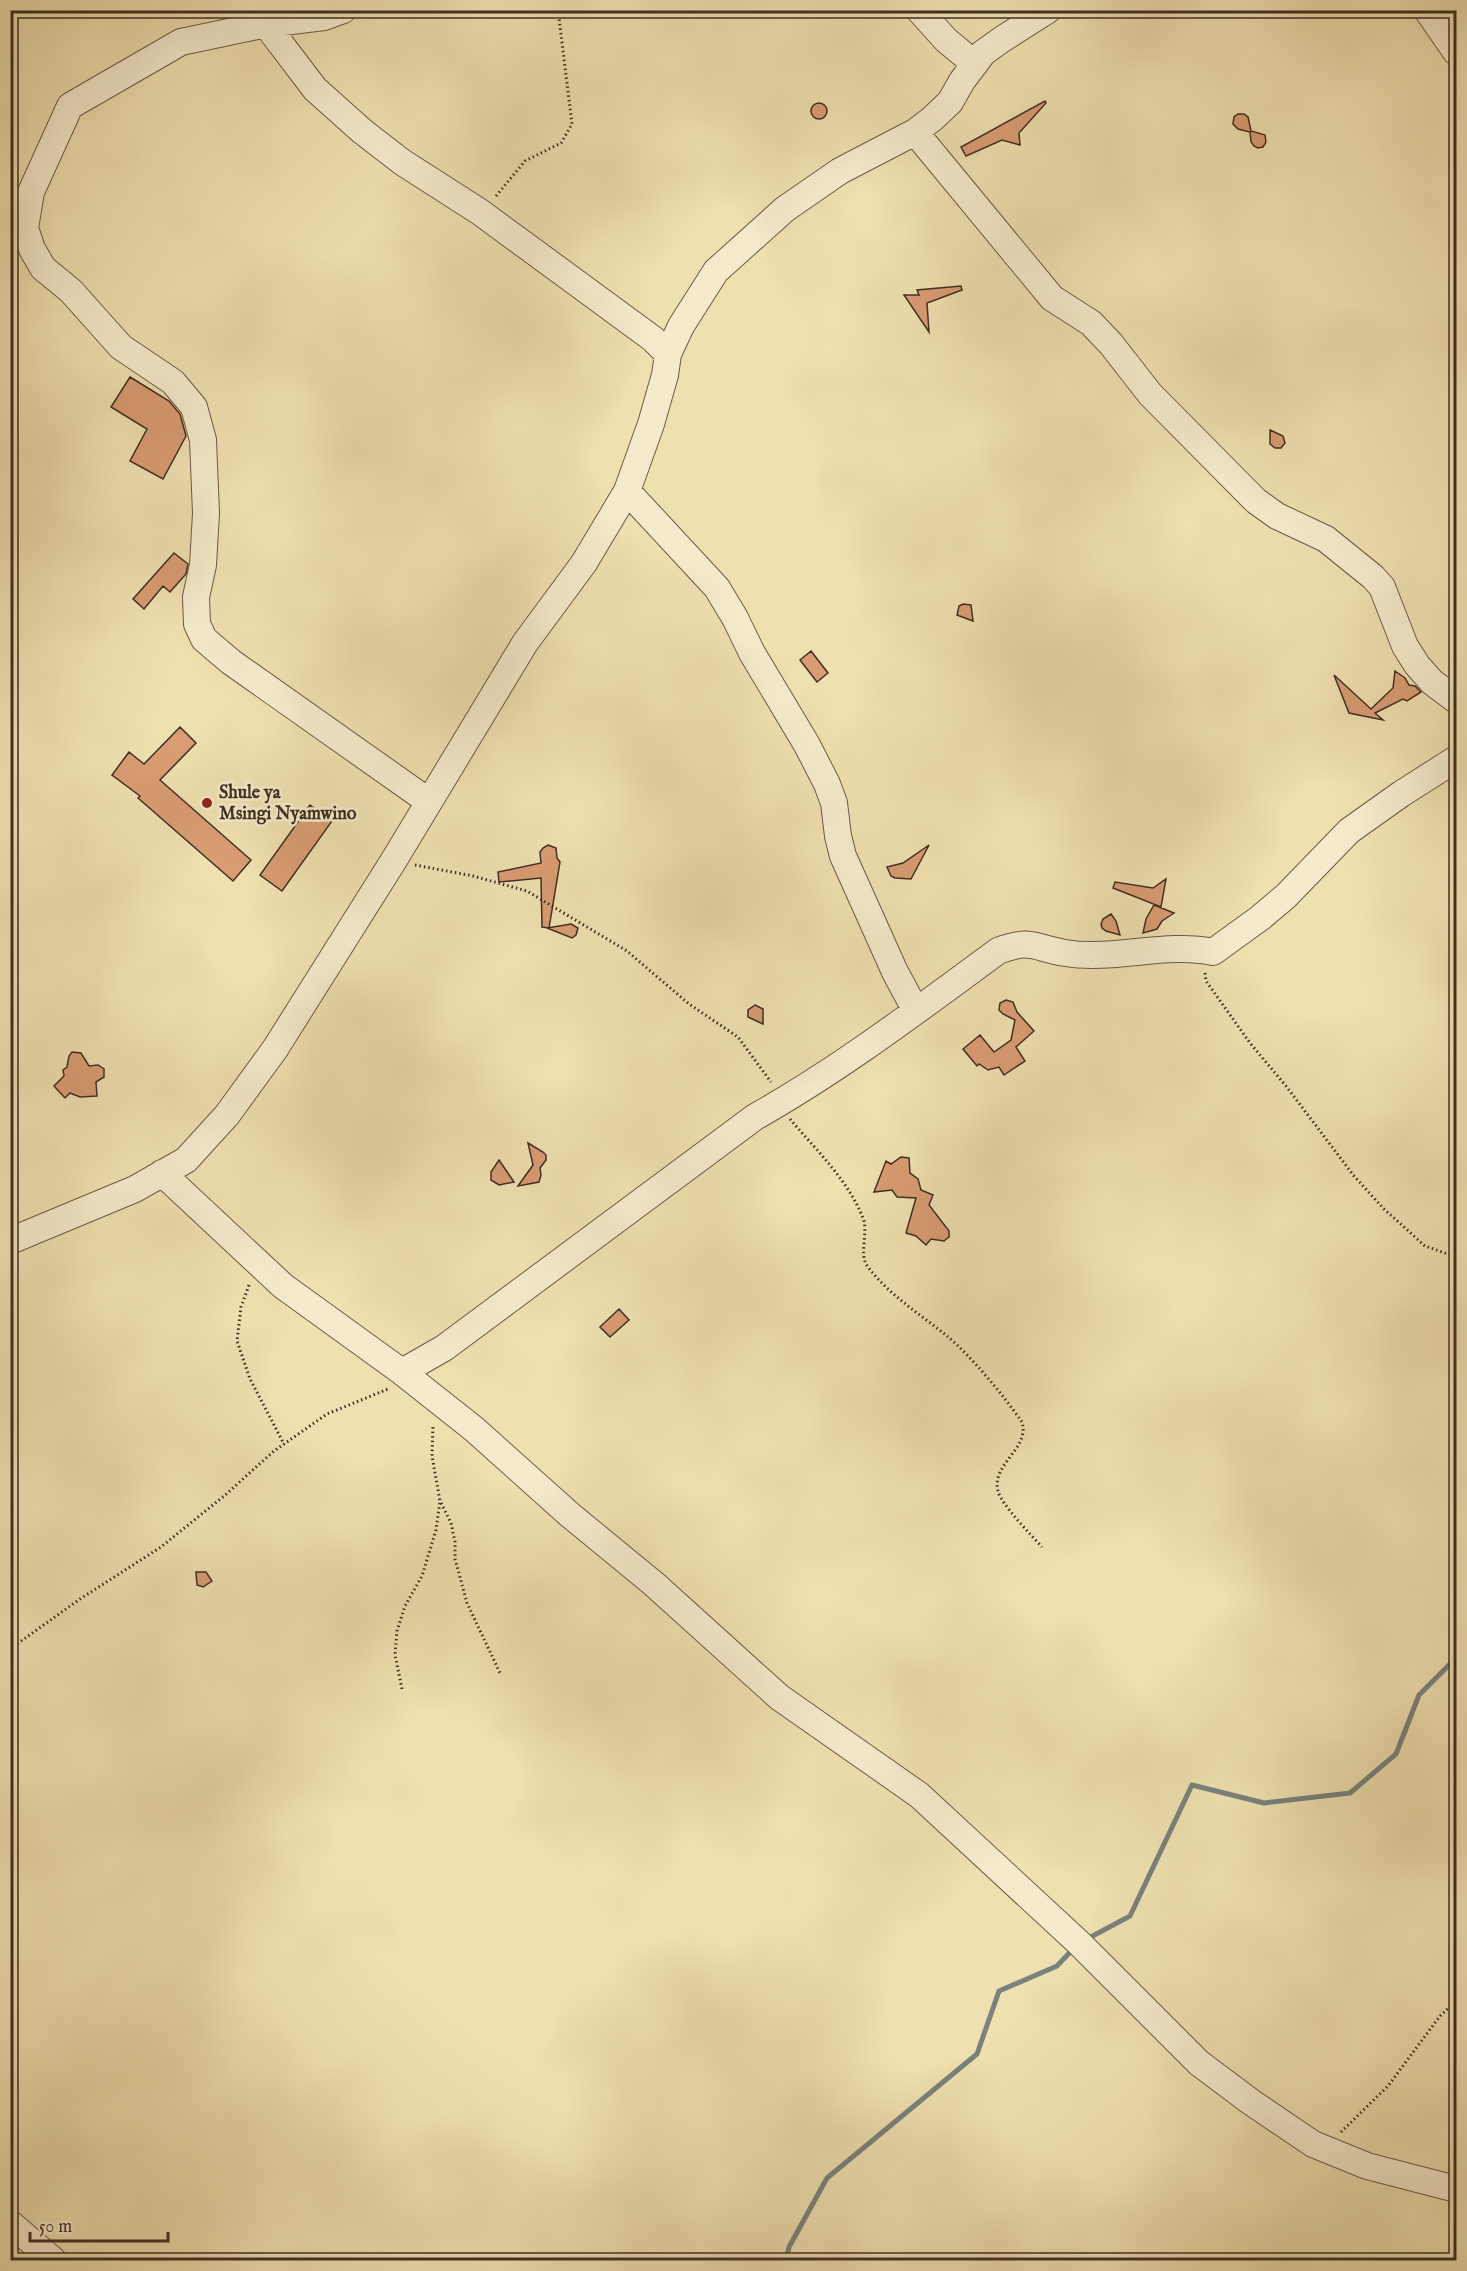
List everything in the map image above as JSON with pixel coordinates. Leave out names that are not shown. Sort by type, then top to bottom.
[{"type":"street","points":[[343,10],[324,17],[261,17],[180,42],[70,106],[31,192],[25,228],[32,249],[43,268],[71,291],[121,347],[173,382],[194,407],[203,440],[206,513],[203,565],[196,597],[197,624],[204,639],[231,662],[428,801]]},
{"type":"street","points":[[919,10],[946,40],[975,64]]},
{"type":"street","points":[[10,1241],[135,1189],[186,1160],[228,1115],[275,1049],[394,860],[525,643],[584,563],[627,491],[654,414],[665,375],[668,354],[681,326],[716,271],[785,209],[840,171],[915,132],[950,102],[983,53],[1048,10]]},
{"type":"street","points":[[1427,10],[1456,52]]},
{"type":"street","points":[[261,17],[315,89],[335,108],[402,162],[480,213],[653,339],[668,354]]},
{"type":"street","points":[[915,132],[1052,298],[1091,323],[1111,344],[1150,394],[1256,501],[1277,516],[1326,539],[1373,577],[1382,587],[1405,646],[1417,665],[1432,682],[1456,700]]},
{"type":"street","points":[[627,491],[717,588],[752,653],[807,745],[834,803],[843,856],[895,972],[916,1011]]},
{"type":"street","points":[[407,1376],[755,1117],[916,1011],[998,951],[1017,944],[1038,945],[1064,953],[1094,955],[1196,948],[1213,952],[1269,911],[1349,831],[1456,759]]},
{"type":"street","points":[[162,1173],[283,1287],[407,1376],[474,1429],[570,1515],[654,1584],[779,1697],[919,1795],[1079,1943],[1199,2063],[1251,2102],[1320,2147],[1367,2166],[1456,2189]]},
{"type":"street","points":[[10,2223],[53,2260]]},
{"type":"path","points":[[480,213],[525,160],[561,143],[572,124],[558,10]]},
{"type":"path","points":[[394,860],[473,876],[527,891],[627,951],[689,1004],[738,1037],[751,1052],[780,1102],[854,1199],[864,1221],[866,1265],[886,1289],[949,1338],[976,1365],[1022,1422],[1024,1429],[1021,1442],[997,1480],[998,1492],[1042,1547]]},
{"type":"path","points":[[1213,952],[1205,973],[1206,981],[1250,1043],[1286,1086],[1354,1176],[1384,1209],[1425,1246],[1456,1257]]},
{"type":"path","points":[[255,1260],[241,1307],[237,1341],[250,1379],[284,1444]]},
{"type":"path","points":[[10,1649],[80,1599],[161,1547],[284,1444],[327,1414],[407,1376]]},
{"type":"path","points":[[402,1689],[395,1655],[397,1631],[405,1606],[422,1576],[436,1530],[440,1501],[432,1456],[432,1428],[437,1400]]},
{"type":"path","points":[[440,1501],[452,1522],[455,1559],[467,1603],[500,1673]]},
{"type":"path","points":[[1320,2147],[1338,2135],[1388,2086],[1440,2016],[1456,2001]]},
{"type":"building","points":[[1045,101],[1046,103],[1019,133],[1020,145],[1002,140],[966,156],[961,147]]},
{"type":"building","points":[[819,103],[827,111],[819,119],[811,111]]},
{"type":"building","points":[[1238,114],[1248,117],[1251,131],[1265,135],[1266,142],[1263,147],[1254,146],[1250,132],[1238,129],[1233,124],[1234,117]]},
{"type":"building","points":[[961,286],[962,290],[927,303],[929,332],[904,295],[919,295],[917,290]]},
{"type":"building","points":[[130,377],[169,401],[180,414],[186,436],[163,479],[130,461],[147,429],[111,407]]},
{"type":"building","points":[[1270,430],[1283,436],[1285,443],[1281,448],[1275,448],[1270,444]]},
{"type":"building","points":[[174,553],[188,564],[186,574],[170,592],[163,586],[144,609],[133,599]]},
{"type":"building","points":[[971,605],[973,621],[957,615],[959,606]]},
{"type":"building","points":[[811,651],[828,673],[817,682],[800,660]]},
{"type":"building","points":[[1395,671],[1405,678],[1409,685],[1415,686],[1421,692],[1407,701],[1403,699],[1375,713],[1383,720],[1349,713],[1334,675],[1371,709],[1393,688]]},
{"type":"building","points":[[180,727],[196,743],[160,780],[251,860],[233,881],[138,798],[140,796],[112,775],[129,752],[144,764]]},
{"type":"building","points":[[310,805],[332,821],[282,891],[260,875]]},
{"type":"building","points":[[548,845],[556,848],[560,862],[549,928],[542,927],[541,878],[499,882],[498,872],[541,863],[540,852]]},
{"type":"building","points":[[929,845],[911,879],[891,876],[887,867],[903,863]]},
{"type":"building","points":[[1166,879],[1161,907],[1113,888],[1115,882],[1153,888]]},
{"type":"building","points":[[1154,905],[1174,913],[1162,921],[1157,929],[1143,933],[1146,919]]},
{"type":"building","points":[[1111,914],[1116,921],[1120,935],[1102,928],[1103,919]]},
{"type":"building","points":[[571,924],[578,928],[576,935],[572,938],[547,928]]},
{"type":"building","points":[[1006,1000],[1013,1002],[1017,1012],[1034,1031],[1016,1047],[1025,1061],[1004,1075],[999,1067],[988,1070],[979,1064],[977,1066],[963,1049],[980,1035],[994,1052],[1011,1040],[1015,1020],[999,1010],[1000,1003]]},
{"type":"building","points":[[755,1005],[763,1009],[763,1024],[748,1017],[748,1010]]},
{"type":"building","points":[[72,1052],[81,1053],[89,1066],[98,1065],[104,1069],[104,1077],[96,1082],[97,1096],[80,1097],[70,1093],[65,1098],[54,1086],[64,1076],[63,1070],[67,1067]]},
{"type":"building","points":[[528,1143],[543,1152],[546,1160],[540,1168],[539,1182],[518,1186],[533,1165]]},
{"type":"building","points":[[901,1157],[909,1158],[910,1173],[918,1179],[921,1190],[933,1195],[929,1205],[949,1231],[949,1237],[944,1241],[931,1239],[926,1245],[916,1236],[906,1233],[916,1198],[897,1197],[892,1190],[874,1192],[886,1161],[891,1164]]},
{"type":"building","points":[[499,1160],[514,1182],[499,1185],[491,1180],[491,1172]]},
{"type":"building","points":[[619,1309],[629,1320],[610,1337],[600,1327]]},
{"type":"building","points":[[196,1572],[206,1572],[212,1581],[203,1587],[197,1585]]},
{"type":"waterway","points":[[1087,1939],[1130,1916],[1192,1785],[1264,1803],[1350,1793],[1396,1754],[1419,1695],[1456,1658]]},
{"type":"waterway","points":[[786,2260],[789,2247],[827,2178],[977,2054],[999,1991],[1057,1966],[1074,1948]]},
{"type":"place","name":"Shule ya Msingi Nyamwino","points":[[207,803]]}]
